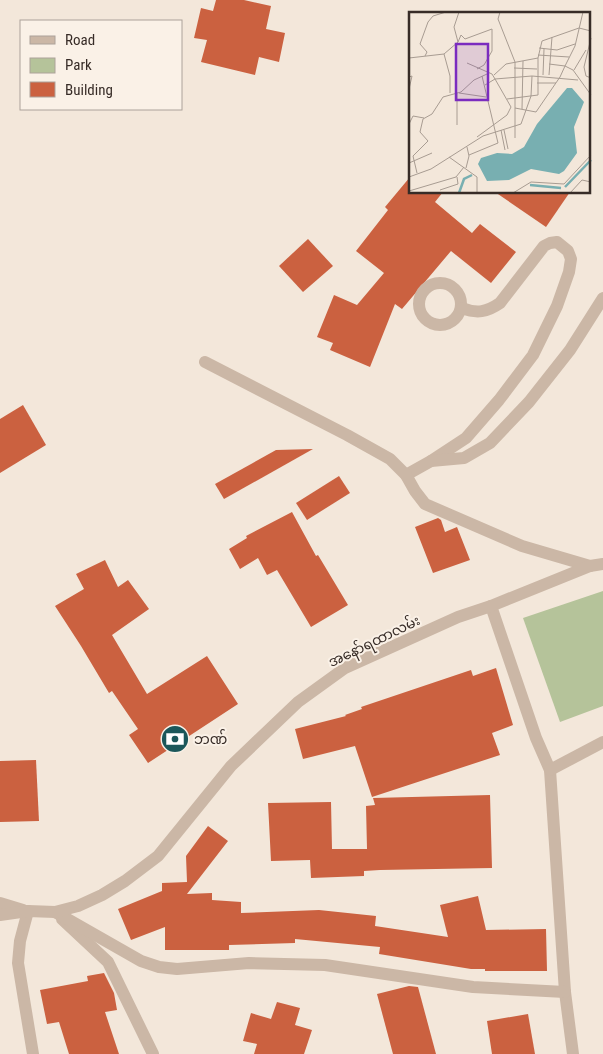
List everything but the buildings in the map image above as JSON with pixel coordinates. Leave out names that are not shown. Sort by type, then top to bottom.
[{"type":"street","points":[[406,475],[466,438],[500,400],[533,355],[556,306],[569,272],[570,259],[568,250],[557,242],[544,246],[500,303],[490,310],[480,312],[462,308]]},
{"type":"street","points":[[431,461],[464,458],[490,443],[529,402],[570,350],[603,298]]},
{"type":"street","points":[[205,362],[390,459],[406,475],[425,504],[522,546],[597,565]]},
{"type":"street","name":"အ‌နော်‌ရထာလမ်း","points":[[28,911],[55,912],[78,906],[102,896],[125,882],[158,856],[231,766],[298,702],[346,668],[458,617],[597,565]]},
{"type":"street","points":[[491,606],[536,738],[550,770],[565,992],[573,1054]]},
{"type":"street","points":[[550,770],[603,742]]},
{"type":"street","points":[[0,903],[28,911]]},
{"type":"street","points":[[0,915],[28,911]]},
{"type":"street","points":[[28,911],[20,941],[18,963],[32,1054]]},
{"type":"street","points":[[55,912],[141,961],[159,967],[177,969],[248,963],[325,965],[472,987],[565,992]]},
{"type":"street","points":[[55,912],[108,962],[154,1054]]},
{"type":"green space","points":[[603,591],[603,706],[560,722],[523,618]]},
{"type":"place","name":"ဘဏ်","points":[[175,739]]}]
